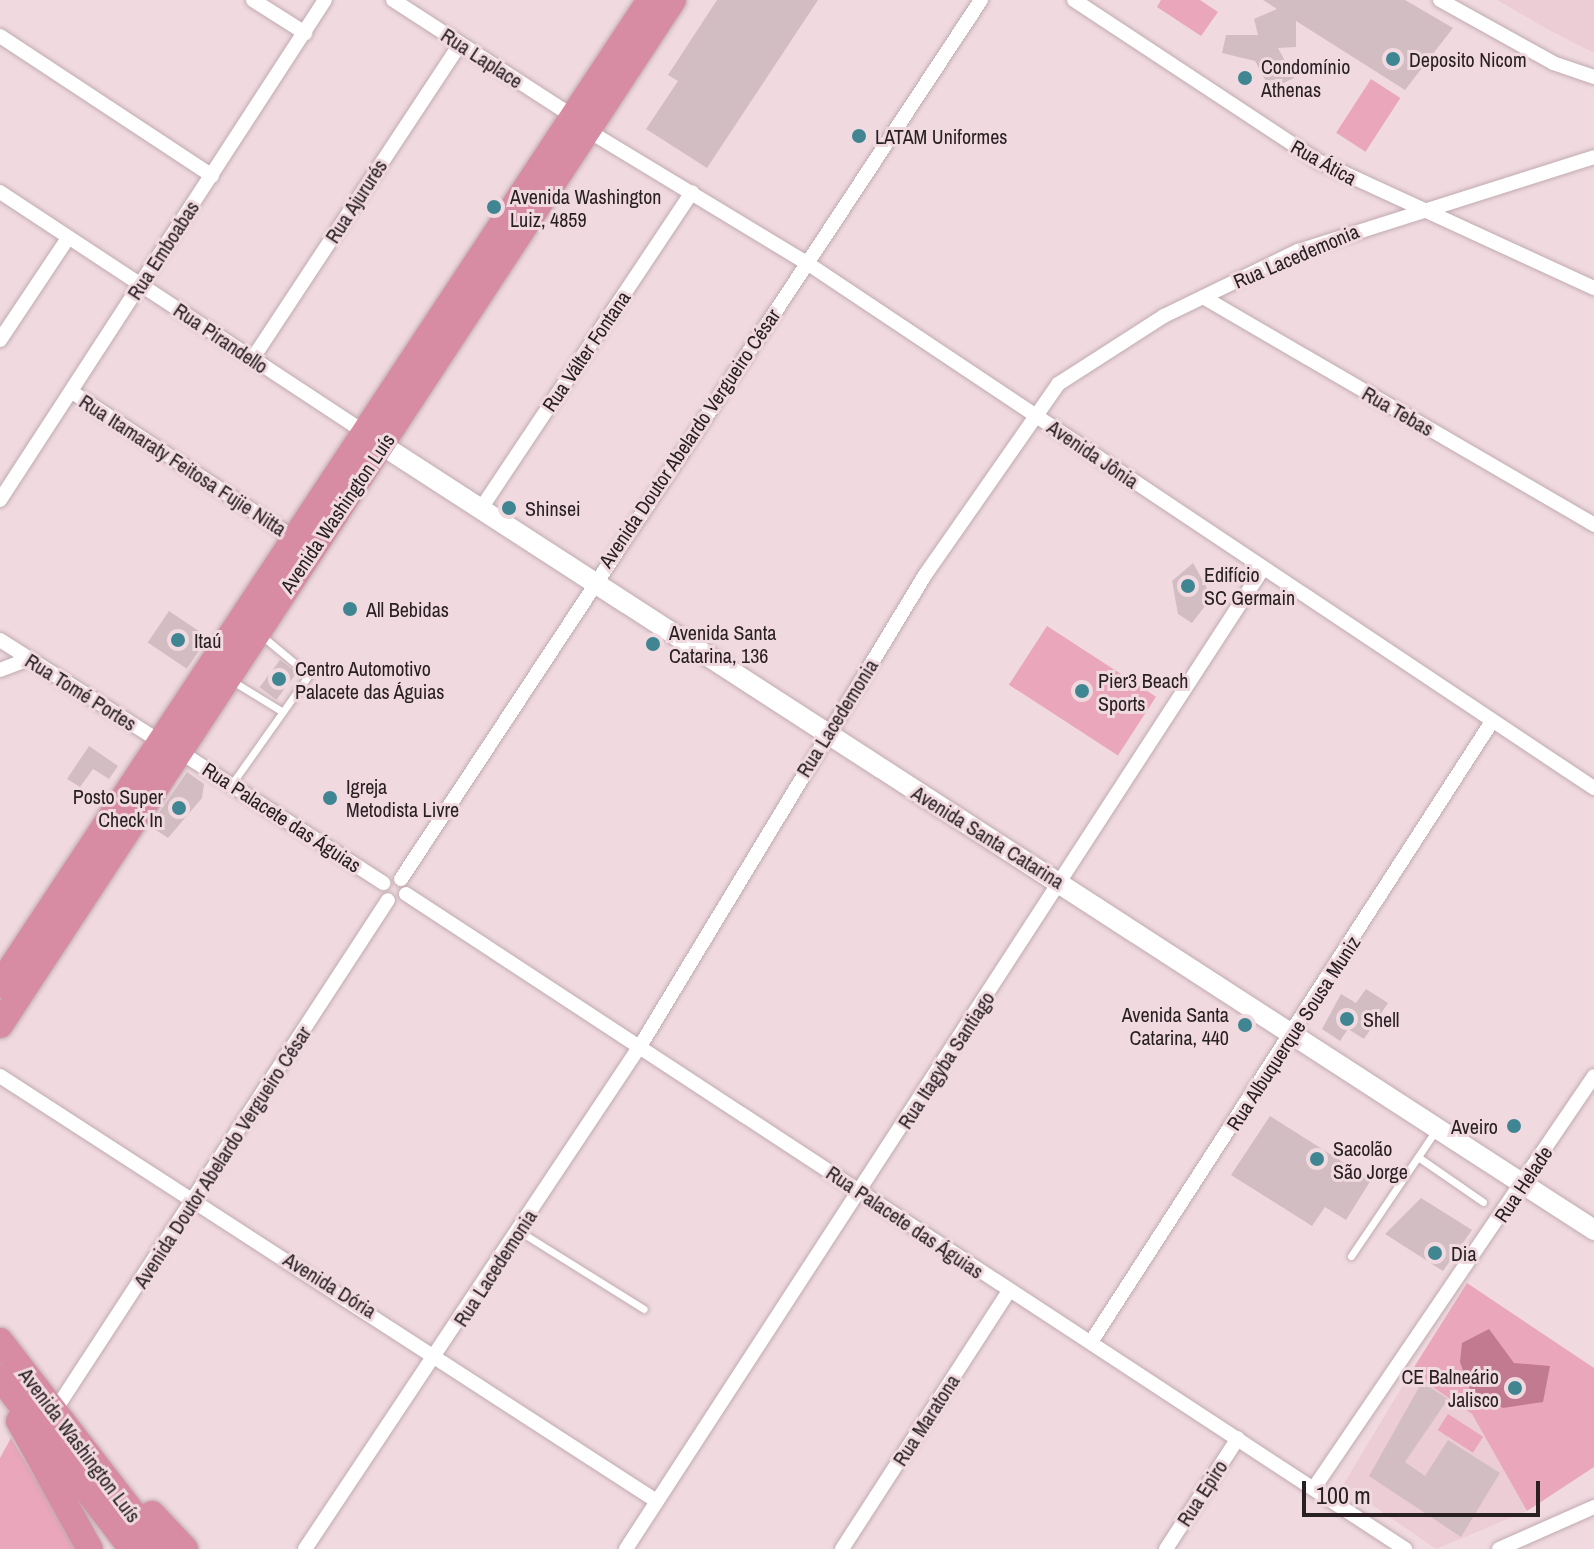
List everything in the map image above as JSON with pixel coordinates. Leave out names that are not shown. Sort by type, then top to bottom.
[{"type":"highway","name":"Avenida Washington Luís","points":[[580,123],[650,0]]},
{"type":"highway","name":"Avenida Washington Luís","points":[[0,985],[171,747],[228,678],[258,633],[372,438],[580,123],[673,0]]},
{"type":"highway","name":"Avenida Washington Luís","points":[[0,1025],[171,747],[294,538],[372,438]]},
{"type":"highway","name":"Avenida Washington Luís","points":[[0,1341],[161,1549]]},
{"type":"highway","name":"Avenida Washington Luís","points":[[0,1379],[132,1549]]},
{"type":"highway","points":[[0,1379],[90,1549]]},
{"type":"highway","points":[[60,1419],[185,1549]]},
{"type":"street","points":[[253,0],[305,33]]},
{"type":"street","name":"Rua Emboabas","points":[[0,500],[325,0]]},
{"type":"street","name":"Rua Laplace","points":[[393,0],[580,123]]},
{"type":"street","name":"Avenida Doutor Abelardo Vergueiro César","points":[[401,879],[593,581],[981,0]]},
{"type":"street","name":"Rua Ática","points":[[1074,0],[1225,105],[1413,208],[1594,288]]},
{"type":"street","points":[[1440,0],[1553,63],[1594,77]]},
{"type":"street","points":[[0,36],[212,176]]},
{"type":"street","name":"Rua Ajururés","points":[[253,358],[460,44]]},
{"type":"street","name":"Avenida Jônia","points":[[580,123],[807,263],[1491,723],[1594,788]]},
{"type":"street","name":"Rua Lacedemonia","points":[[305,1549],[440,1354],[642,1043],[827,734],[1034,414],[1088,359],[1203,297],[1298,251],[1413,208],[1594,157]]},
{"type":"street","name":"Rua Pirandello","points":[[0,192],[372,438]]},
{"type":"street","name":"Rua Válter Fontana","points":[[480,510],[692,192]]},
{"type":"street","points":[[0,340],[68,238]]},
{"type":"street","name":"Rua Tebas","points":[[1203,297],[1594,525]]},
{"type":"street","name":"Rua Itamaraty Feitosa Fujie Nitta","points":[[72,392],[294,538]]},
{"type":"street","name":"Avenida Santa Catarina","points":[[372,438],[1594,1230]]},
{"type":"street","name":"Rua Itagyba Santiago","points":[[626,1549],[1262,570]]},
{"type":"street","name":"Rua Tomé Portes","points":[[0,640],[171,747]]},
{"type":"street","points":[[0,670],[29,659]]},
{"type":"street","name":"Rua Albuquerque Sousa Muniz","points":[[1091,1342],[1293,1034],[1491,723]]},
{"type":"street","name":"Rua Palacete das Águias","points":[[171,747],[383,883]]},
{"type":"street","points":[[401,879],[406,894],[388,900],[383,883],[401,879]]},
{"type":"street","name":"Rua Palacete das Águias","points":[[406,894],[642,1043],[859,1193],[1405,1549]]},
{"type":"street","name":"Avenida Doutor Abelardo Vergueiro César","points":[[60,1419],[195,1200],[388,900]]},
{"type":"street","name":"Avenida Dória","points":[[0,1076],[440,1354],[655,1500]]},
{"type":"street","name":"Rua Helade","points":[[1314,1488],[1524,1184],[1594,1076]]},
{"type":"street","name":"Rua Maratona","points":[[842,1549],[1009,1291]]},
{"type":"street","name":"Rua Epiro","points":[[1166,1549],[1238,1438]]},
{"type":"street","points":[[1499,1549],[1593,1510]]},
{"type":"lane","points":[[231,785],[309,671],[258,633]]},
{"type":"lane","points":[[228,678],[283,712]]},
{"type":"lane","points":[[1351,1256],[1437,1128]]},
{"type":"lane","points":[[1418,1157],[1483,1202]]},
{"type":"lane","points":[[519,1231],[644,1309]]},
{"type":"shaded area","points":[[1161,0],[1200,0],[1218,12],[1201,36],[1157,7]]},
{"type":"shaded area","points":[[1497,0],[1594,0],[1594,53],[1547,29]]},
{"type":"shaded area","points":[[1371,79],[1400,98],[1365,152],[1336,133]]},
{"type":"shaded area","name":"Pier3 Beach Sports","points":[[1047,626],[1156,697],[1118,756],[1009,685]]},
{"type":"shaded area","name":"CE Balneário Jalisco","points":[[1467,1283],[1594,1368],[1594,1467],[1527,1511],[1472,1414],[1411,1372]]},
{"type":"shaded area","points":[[1489,1329],[1514,1363],[1550,1366],[1543,1402],[1503,1408],[1470,1389],[1460,1362],[1462,1343]]},
{"type":"shaded area","points":[[1411,1372],[1472,1414],[1527,1511],[1436,1549],[1343,1485]]},
{"type":"shaded area","points":[[1448,1414],[1483,1437],[1473,1453],[1438,1430]]},
{"type":"shaded area","points":[[11,1438],[78,1549],[0,1549],[0,1458]]},
{"type":"building","points":[[717,0],[818,0],[707,168],[646,129],[678,81],[668,75]]},
{"type":"building","name":"Deposito Nicom","points":[[1263,0],[1405,0],[1453,28],[1405,90],[1296,21],[1296,47],[1278,48],[1294,78],[1270,89],[1255,61],[1222,53],[1226,35],[1258,35],[1254,19],[1277,9]]},
{"type":"building","name":"Edifício SC Germain","points":[[1193,563],[1212,597],[1192,623],[1178,614],[1172,581]]},
{"type":"building","name":"Itaú","points":[[169,611],[208,637],[187,669],[148,643]]},
{"type":"building","name":"Centro Automotivo Palacete das Águias","points":[[280,660],[297,673],[276,700],[260,687]]},
{"type":"building","points":[[89,746],[118,766],[109,779],[93,769],[80,787],[67,779]]},
{"type":"building","name":"Posto Super Check In","points":[[187,772],[204,784],[202,798],[168,838],[150,826]]},
{"type":"building","name":"Shell","points":[[1366,989],[1388,1003],[1364,1039],[1348,1029],[1340,1041],[1322,1029],[1341,994],[1356,1003]]},
{"type":"building","points":[[1270,1116],[1371,1180],[1346,1220],[1325,1207],[1312,1226],[1231,1175]]},
{"type":"building","name":"Dia","points":[[1421,1198],[1472,1230],[1443,1271],[1385,1234]]},
{"type":"building","points":[[1422,1382],[1448,1399],[1405,1462],[1425,1476],[1448,1440],[1500,1473],[1461,1537],[1369,1476]]},
{"type":"place","name":"Deposito Nicom","points":[[1393,59]]},
{"type":"place","name":"Condomínio Athenas","points":[[1245,78]]},
{"type":"place","name":"LATAM Uniformes","points":[[859,136]]},
{"type":"place","name":"Avenida Washington Luiz, 4859","points":[[494,207]]},
{"type":"place","name":"Shinsei","points":[[509,508]]},
{"type":"place","name":"Edifício SC Germain","points":[[1188,586]]},
{"type":"place","name":"All Bebidas","points":[[350,609]]},
{"type":"place","name":"Itaú","points":[[178,640]]},
{"type":"place","name":"Avenida Santa Catarina, 136","points":[[653,644]]},
{"type":"place","name":"Centro Automotivo Palacete das Águias","points":[[279,679]]},
{"type":"place","name":"Pier3 Beach Sports","points":[[1082,691]]},
{"type":"place","name":"Igreja Metodista Livre","points":[[330,798]]},
{"type":"place","name":"Posto Super Check In","points":[[179,808]]},
{"type":"place","name":"Shell","points":[[1347,1019]]},
{"type":"place","name":"Avenida Santa Catarina, 440","points":[[1245,1025]]},
{"type":"place","name":"Aveiro","points":[[1514,1126]]},
{"type":"place","name":"Sacolão São Jorge","points":[[1317,1159]]},
{"type":"place","name":"Dia","points":[[1435,1253]]},
{"type":"place","name":"CE Balneário Jalisco","points":[[1515,1388]]}]
